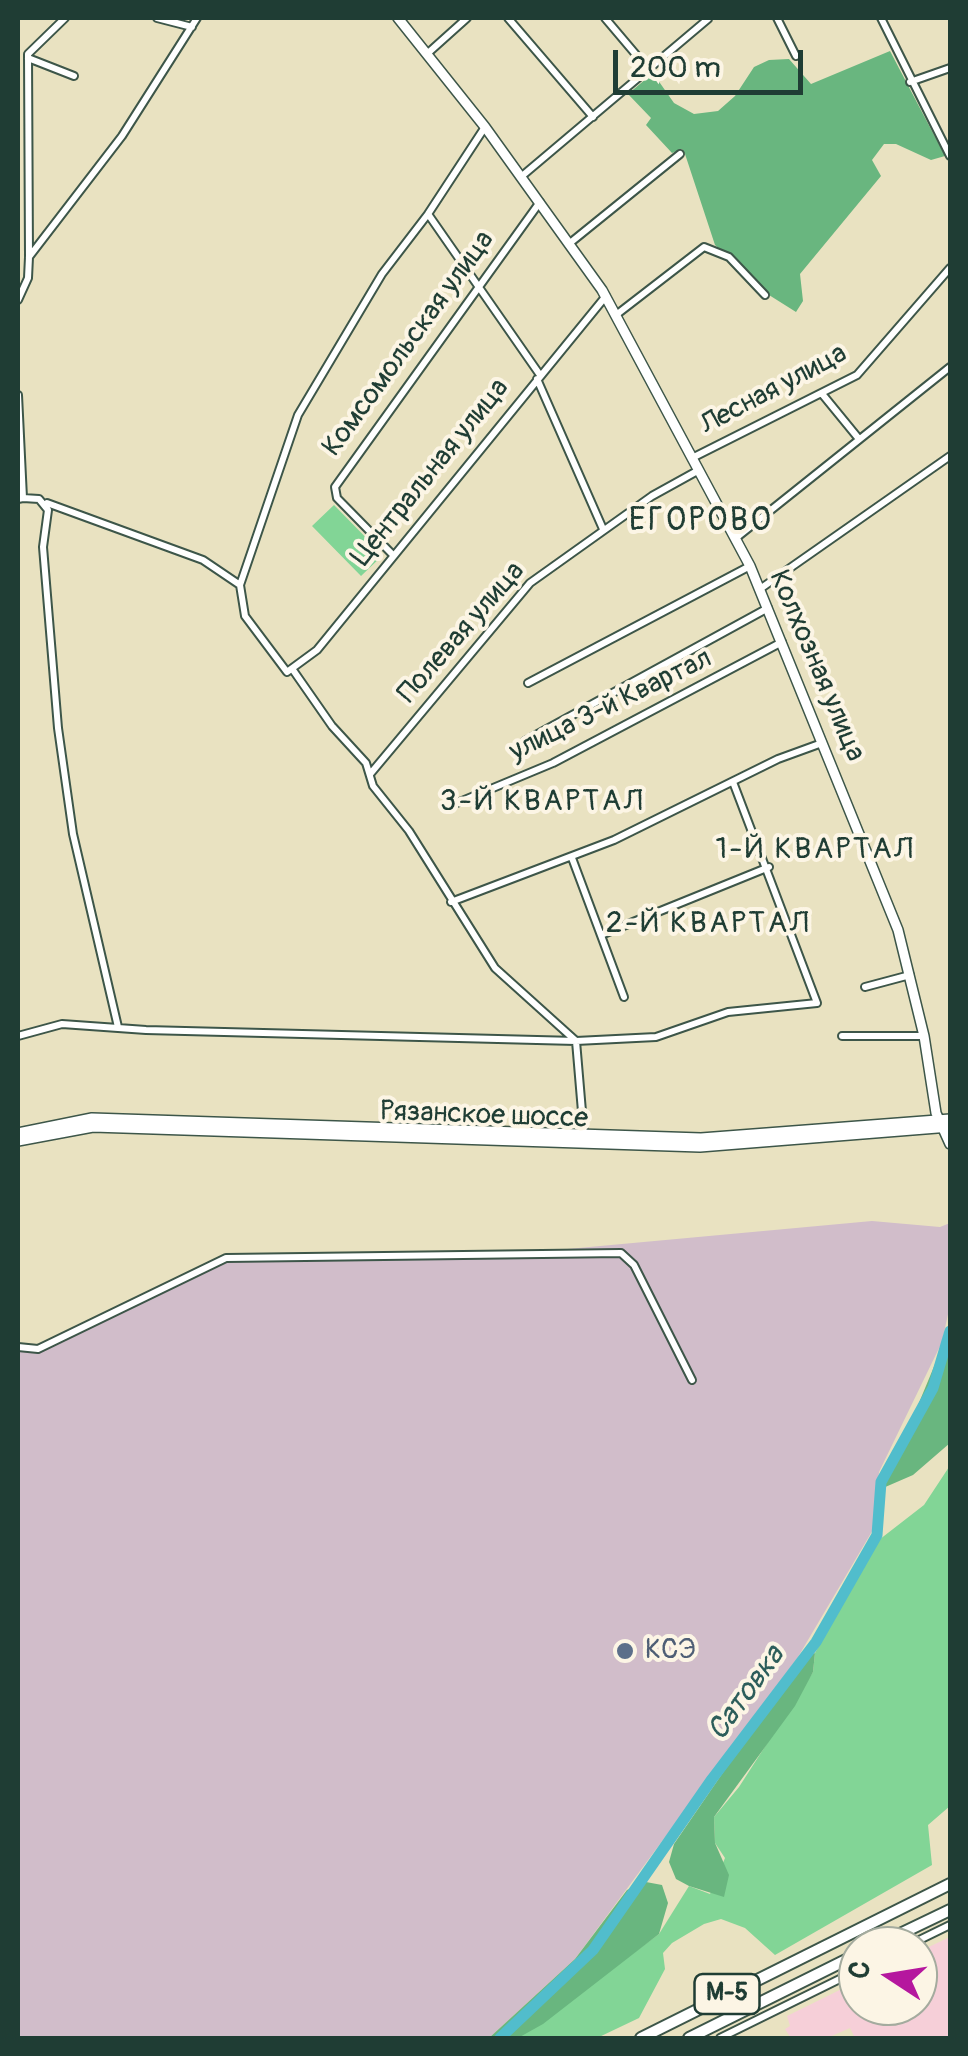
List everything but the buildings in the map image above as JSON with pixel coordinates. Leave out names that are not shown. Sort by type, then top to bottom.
[{"type":"highway","name":"М-5","points":[[641,2038],[950,1884]]},
{"type":"highway","points":[[917,1926],[950,1910]]},
{"type":"highway","name":"М-5","points":[[689,2038],[838,1964]]},
{"type":"main road","name":"Колхозная улица","points":[[398,18],[486,127],[606,296],[750,566],[881,884],[911,975],[943,1126]]},
{"type":"main road","name":"Рязанское шоссе","points":[[18,1133],[92,1118],[584,1135],[762,1136],[943,1126]]},
{"type":"main road","name":"Рязанское шоссе","points":[[18,1140],[93,1126],[700,1147],[943,1126],[950,1119]]},
{"type":"main road","points":[[943,1126],[950,1144]]},
{"type":"street","points":[[18,300],[28,278],[29,257],[28,58],[44,33],[66,18]]},
{"type":"street","points":[[158,18],[192,26]]},
{"type":"street","points":[[29,257],[122,136],[197,18]]},
{"type":"street","points":[[428,53],[467,18]]},
{"type":"street","points":[[508,18],[593,117]]},
{"type":"street","points":[[605,18],[649,70]]},
{"type":"street","points":[[522,176],[708,18]]},
{"type":"street","points":[[777,18],[796,56]]},
{"type":"street","points":[[880,18],[950,156]]},
{"type":"street","points":[[28,58],[74,76]]},
{"type":"street","points":[[910,82],[950,68]]},
{"type":"street","points":[[486,127],[382,274],[298,414],[240,585],[245,616],[371,774],[373,786],[409,832],[495,968],[576,1041],[584,1135]]},
{"type":"street","points":[[570,243],[680,154]]},
{"type":"street","name":"Комсомольская улица","points":[[393,555],[336,498],[334,487],[540,202]]},
{"type":"street","points":[[428,214],[539,377],[602,529]]},
{"type":"street","points":[[616,315],[704,247],[729,257],[765,295]]},
{"type":"street","name":"Лесная улица","points":[[694,457],[823,395],[874,361],[950,268]]},
{"type":"street","name":"Центральная улица","points":[[290,671],[317,650],[606,296]]},
{"type":"street","points":[[736,538],[950,366]]},
{"type":"street","points":[[18,395],[20,499],[46,502],[203,560],[240,585]]},
{"type":"street","points":[[823,395],[859,440]]},
{"type":"street","points":[[760,590],[950,456]]},
{"type":"street","name":"Полевая улица","points":[[371,774],[530,583],[602,529],[700,469]]},
{"type":"street","points":[[46,502],[44,579],[60,744],[73,834],[118,1027]]},
{"type":"street","points":[[528,683],[750,566]]},
{"type":"street","points":[[525,741],[768,608]]},
{"type":"street","name":"улица 3-й Квартал","points":[[456,804],[554,763],[782,642]]},
{"type":"street","points":[[451,902],[572,858],[824,742]]},
{"type":"street","points":[[18,1036],[62,1024],[576,1041],[656,1036],[728,1012],[817,1003],[769,867],[733,782]]},
{"type":"street","points":[[572,858],[624,997]]},
{"type":"street","points":[[602,935],[769,867]]},
{"type":"street","points":[[865,987],[911,975]]},
{"type":"street","points":[[842,1036],[924,1036]]},
{"type":"street","points":[[18,1347],[38,1349],[226,1258],[621,1254],[634,1265],[692,1380]]},
{"type":"street","points":[[720,2038],[838,1980]]},
{"type":"shaded area","points":[[872,1221],[940,1227],[950,1223],[950,1305],[942,1342],[879,1472],[874,1528],[798,1657],[575,1959],[489,2038],[18,2038],[18,1346],[41,1348],[226,1258],[459,1259]]},
{"type":"shaded area","points":[[950,1937],[950,2038],[855,2038],[850,2028],[827,2038],[791,2038],[785,2029],[790,2026],[787,2016],[838,1991],[838,2026],[938,2026],[938,1943]]},
{"type":"green space","points":[[890,51],[945,156],[931,160],[896,144],[884,144],[872,160],[881,176],[800,274],[803,301],[796,312],[769,295],[715,245],[685,154],[682,149],[672,153],[646,125],[651,118],[628,94],[653,73],[674,103],[694,114],[718,111],[735,96],[754,67],[769,60],[789,59],[811,84]]},
{"type":"green space","points":[[334,505],[383,555],[361,576],[312,526]]},
{"type":"green space","points":[[950,1328],[950,1443],[913,1475],[883,1488],[880,1475],[911,1422]]},
{"type":"green space","points":[[950,1457],[950,1806],[928,1825],[932,1865],[775,1955],[745,1928],[721,1919],[704,1924],[663,1953],[665,1969],[639,2018],[597,2038],[518,2038],[659,1934],[689,1886],[710,1894],[725,1858],[715,1843],[714,1817],[739,1787],[813,1672],[815,1653],[875,1543],[924,1505],[949,1467]]},
{"type":"green space","points":[[815,1653],[813,1672],[795,1706],[714,1817],[715,1843],[729,1875],[724,1897],[676,1879],[669,1862],[674,1844],[761,1717],[804,1659]]},
{"type":"green space","points":[[646,1882],[662,1885],[668,1903],[659,1934],[543,2024],[518,2038],[489,2038],[575,1959],[627,1890]]},
{"type":"waterway","name":"Сатовка","points":[[500,2038],[593,1950],[712,1779],[816,1642],[877,1535],[881,1482],[933,1388],[950,1331]]},
{"type":"place","name":"КСЭ","points":[[625,1651]]},
{"type":"district","name":"ЕГОРОВО","points":[[701,522]]},
{"type":"district","name":"3-Й КВАРТАЛ","points":[[542,802]]},
{"type":"district","name":"1-Й КВАРТАЛ","points":[[815,850]]},
{"type":"district","name":"2-Й КВАРТАЛ","points":[[708,924]]}]
